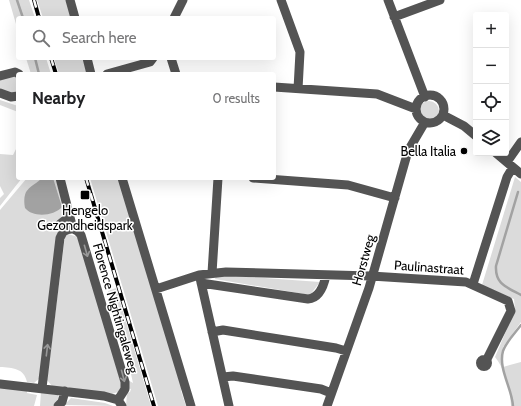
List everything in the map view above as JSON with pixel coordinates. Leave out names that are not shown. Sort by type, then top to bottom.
[{"type":"street","points":[[70,0],[74,16]]},
{"type":"street","points":[[175,16],[183,0]]},
{"type":"street","points":[[281,0],[300,52],[298,89]]},
{"type":"street","points":[[388,0],[424,96]]},
{"type":"street","points":[[394,17],[440,0]]},
{"type":"street","points":[[88,60],[90,72]]},
{"type":"street","points":[[114,72],[150,62],[152,60]]},
{"type":"street","points":[[171,60],[175,72]]},
{"type":"street","points":[[0,76],[16,72]]},
{"type":"street","points":[[276,88],[377,94],[416,109]]},
{"type":"street","points":[[0,93],[11,97],[16,96]]},
{"type":"street","points":[[433,95],[441,100],[444,106],[443,115],[434,123],[424,122],[419,118],[416,109],[418,102],[424,96],[433,95]]},
{"type":"street","points":[[443,115],[464,126],[473,134]]},
{"type":"street","name":"Horstweg","points":[[327,406],[372,276],[408,151],[424,122]]},
{"type":"street","points":[[473,284],[510,165],[521,142]]},
{"type":"street","points":[[500,156],[521,174]]},
{"type":"street","points":[[42,388],[60,238],[63,232],[72,229],[61,180]]},
{"type":"street","points":[[123,180],[150,275],[156,289],[191,406]]},
{"type":"street","points":[[212,273],[218,180]]},
{"type":"street","points":[[276,180],[348,185],[394,198]]},
{"type":"street","points":[[60,224],[70,216]]},
{"type":"street","name":"Florence Nightingaleweg","points":[[72,229],[77,230],[81,235],[125,382],[120,403]]},
{"type":"street","name":"Paulinastraat","points":[[156,289],[200,279],[212,273],[372,276],[466,282],[473,284],[508,302],[511,307],[511,311],[486,361]]},
{"type":"street","name":"Paulinastraat","points":[[200,279],[308,299],[315,296],[324,286],[326,275]]},
{"type":"street","points":[[200,279],[229,406]]},
{"type":"street","points":[[212,332],[223,330],[336,348],[346,351]]},
{"type":"street","points":[[223,377],[234,376],[322,389],[331,393]]},
{"type":"street","points":[[0,384],[104,396],[120,403]]},
{"type":"street","points":[[58,406],[65,391]]},
{"type":"shaded area","points":[[9,0],[29,0],[34,16],[16,16],[16,24]]},
{"type":"shaded area","points":[[37,0],[66,0],[70,16],[42,16]]},
{"type":"shaded area","points":[[27,60],[47,60],[50,72],[30,72]]},
{"type":"shaded area","points":[[55,60],[84,60],[87,72],[58,72]]},
{"type":"shaded area","points":[[11,75],[16,76],[16,94],[0,90],[0,79]]},
{"type":"shaded area","points":[[0,100],[16,105],[16,111],[0,105]]},
{"type":"shaded area","points":[[429,101],[436,104],[439,111],[436,118],[429,121],[422,118],[419,111],[422,104]]},
{"type":"shaded area","points":[[16,149],[16,180],[20,180],[0,206],[0,198],[4,194],[0,186],[0,154],[13,155]]},
{"type":"shaded area","points":[[515,177],[521,182],[521,322],[503,347],[501,362],[503,367],[521,362],[521,406],[511,406],[507,380],[499,362],[495,357],[515,310],[514,299],[482,285]]},
{"type":"shaded area","points":[[25,180],[58,180],[66,208],[59,221],[62,227],[41,377],[34,383],[27,382],[26,377],[21,371],[0,367],[0,210]]},
{"type":"shaded area","points":[[40,180],[54,180],[62,207],[54,212],[44,215],[29,211],[25,208],[24,201],[28,190]]},
{"type":"shaded area","points":[[91,180],[120,180],[183,387],[181,391],[186,406],[158,406]]},
{"type":"shaded area","points":[[68,234],[78,237],[122,386],[118,392],[112,394],[52,386],[47,380],[65,236]]},
{"type":"shaded area","points":[[221,275],[320,282],[310,295],[215,279],[216,276]]},
{"type":"shaded area","points":[[116,288],[151,406],[126,406],[127,393],[130,392],[131,389],[127,388],[126,379],[133,383],[131,374],[133,373],[108,291]]},
{"type":"shaded area","points":[[0,387],[27,390],[27,393],[37,395],[34,406],[0,406]]},
{"type":"shaded area","points":[[41,392],[58,395],[58,401],[53,406],[40,406]]},
{"type":"shaded area","points":[[71,398],[105,403],[113,406],[64,405]]},
{"type":"waterway","points":[[17,0],[22,16]]},
{"type":"waterway","points":[[36,60],[38,72]]},
{"type":"waterway","points":[[518,192],[496,266],[496,272],[497,277],[502,284],[521,295]]},
{"type":"waterway","points":[[513,406],[502,365],[502,358],[506,344],[521,325]]},
{"type":"railway","points":[[34,0],[38,16]]},
{"type":"railway","points":[[52,60],[55,72]]},
{"type":"railway","points":[[87,180],[154,406]]},
{"type":"place","name":"Bella Italia","points":[[464,151]]},
{"type":"place","name":"Hengelo Gezondheidspark","points":[[85,195]]}]
